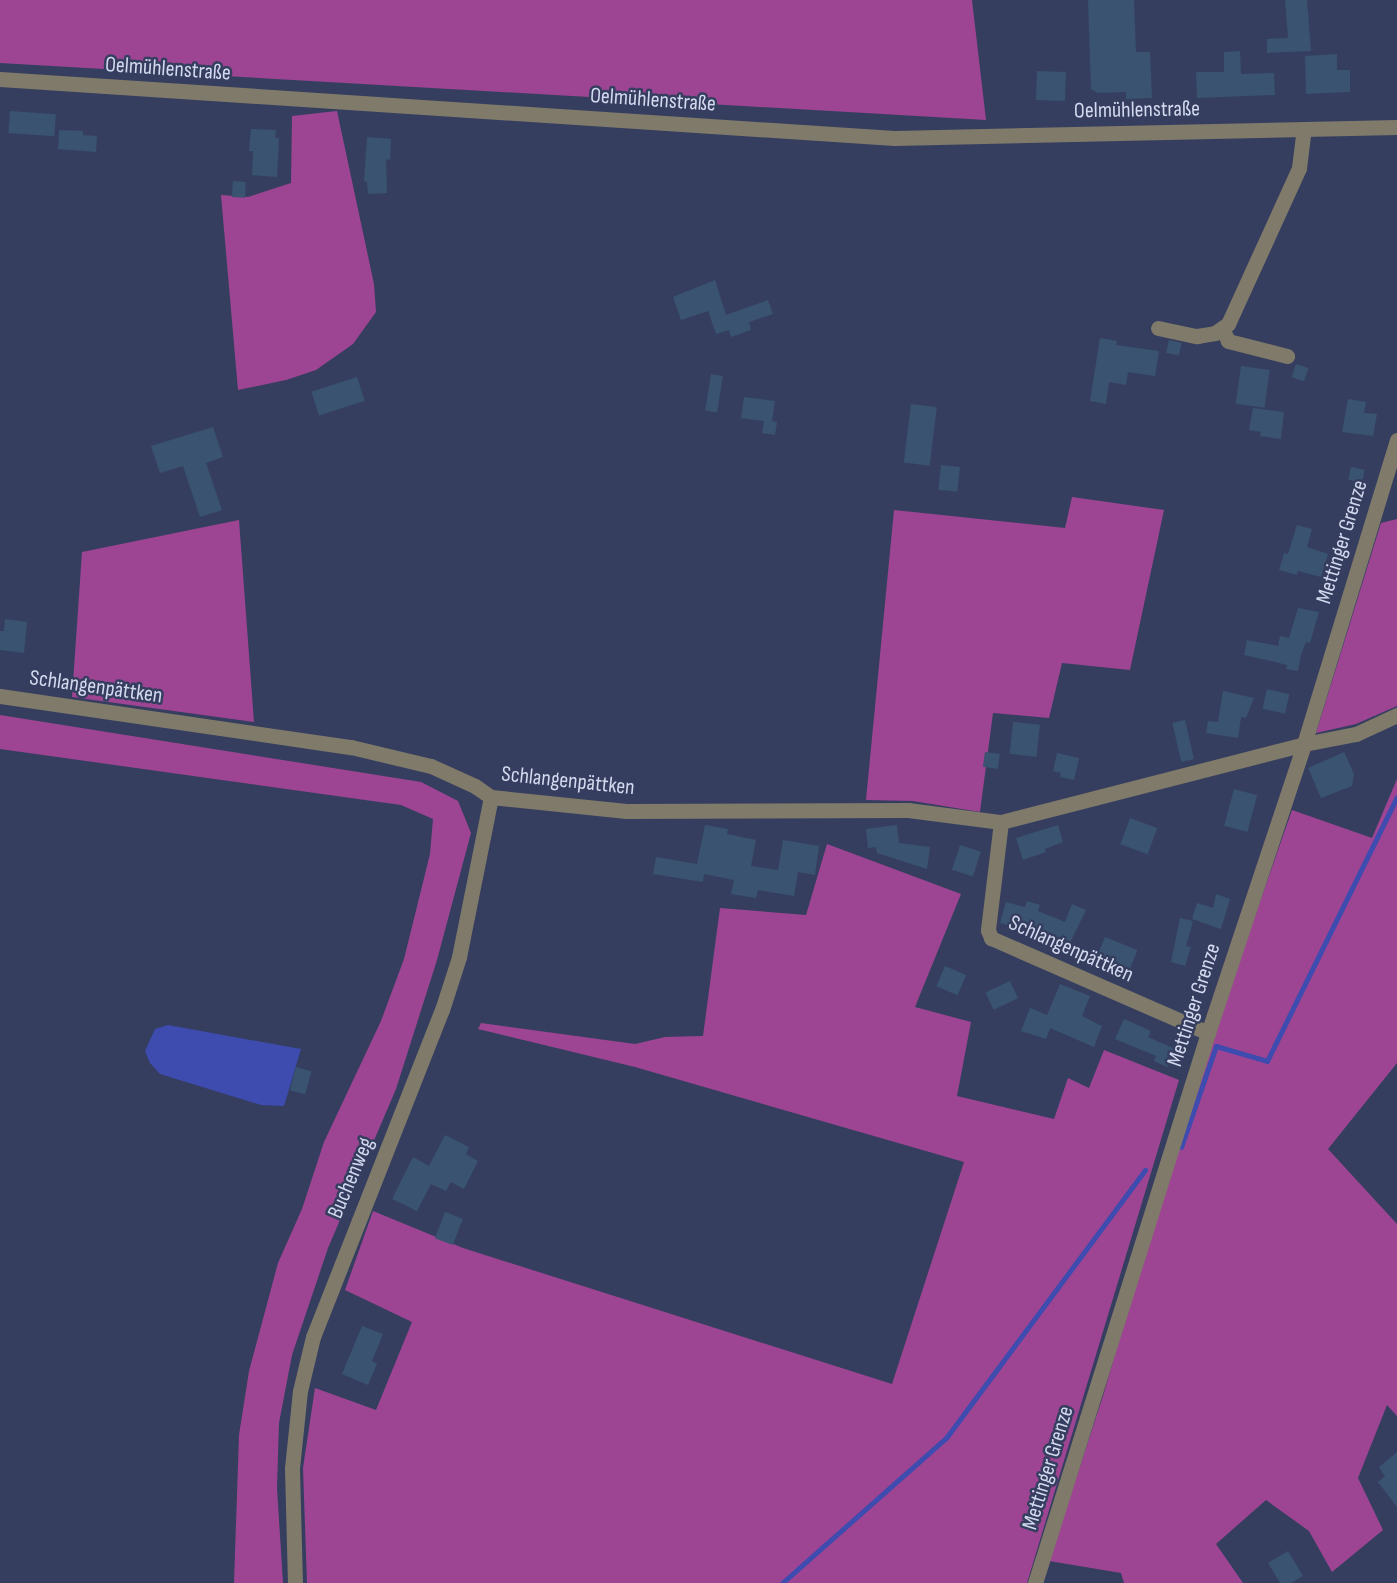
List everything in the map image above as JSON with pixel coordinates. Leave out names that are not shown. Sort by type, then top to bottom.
[{"type":"street","name":"Oelmühlenstraße","points":[[0,79],[894,138],[1397,127]]},
{"type":"street","points":[[1158,328],[1197,336],[1215,333],[1228,324],[1299,168],[1304,129]]},
{"type":"street","points":[[1222,328],[1228,341],[1287,356]]},
{"type":"street","name":"Mettinger Grenze","points":[[1035,1583],[1208,1033],[1304,744],[1397,440]]},
{"type":"street","name":"Schlangenpättken","points":[[0,696],[351,747],[431,766],[475,786],[491,797],[626,811],[908,810],[1001,822],[1304,744],[1356,734],[1397,715]]},
{"type":"street","name":"Buchenweg","points":[[296,1583],[292,1468],[300,1391],[313,1337],[442,1010],[459,957],[491,797]]},
{"type":"street","name":"Schlangenpättken","points":[[1001,822],[988,930],[991,938],[1208,1033]]},
{"type":"shaded area","points":[[0,0],[972,0],[986,120],[0,63]]},
{"type":"shaded area","points":[[337,111],[374,284],[376,312],[353,344],[316,370],[286,380],[238,390],[221,195],[248,197],[291,183],[292,116]]},
{"type":"shaded area","points":[[1072,497],[1164,510],[1130,670],[1062,663],[1049,718],[993,713],[980,812],[913,801],[866,800],[894,510],[1065,528]]},
{"type":"shaded area","points":[[1397,519],[1397,706],[1356,724],[1316,733],[1381,523]]},
{"type":"shaded area","points":[[239,520],[254,722],[72,697],[82,552]]},
{"type":"shaded area","points":[[0,715],[421,782],[458,801],[471,833],[437,960],[396,1089],[328,1248],[292,1355],[279,1423],[277,1488],[283,1583],[234,1583],[239,1435],[249,1371],[278,1263],[302,1209],[324,1142],[381,1021],[404,959],[430,854],[433,819],[401,805],[0,749]]},
{"type":"shaded area","points":[[1397,779],[1397,1063],[1328,1149],[1397,1224],[1397,1416],[1387,1405],[1358,1478],[1383,1530],[1332,1572],[1309,1531],[1266,1500],[1216,1544],[1243,1583],[1124,1583],[1121,1573],[1049,1561],[1103,1396],[1180,1131],[1292,810],[1372,838]]},
{"type":"shaded area","points":[[827,844],[961,894],[915,1007],[971,1022],[957,1096],[1054,1119],[1068,1078],[1089,1088],[1104,1050],[1179,1080],[1027,1583],[307,1583],[303,1468],[315,1388],[376,1410],[412,1322],[345,1290],[373,1211],[463,1248],[892,1384],[964,1162],[635,1067],[478,1029],[481,1023],[635,1044],[665,1037],[703,1036],[720,908],[806,915]]},
{"type":"shaded area","points":[[168,1025],[301,1049],[284,1106],[261,1105],[160,1074],[150,1063],[145,1051],[155,1029]]},
{"type":"building","points":[[1088,0],[1134,0],[1136,52],[1150,52],[1152,98],[1126,99],[1126,92],[1098,93],[1091,89]]},
{"type":"building","points":[[1285,0],[1307,0],[1311,51],[1267,53],[1267,39],[1288,38]]},
{"type":"building","points":[[1240,51],[1241,74],[1274,73],[1275,95],[1197,98],[1196,72],[1224,72],[1224,52]]},
{"type":"building","points":[[1337,54],[1337,70],[1350,70],[1350,92],[1306,94],[1305,56]]},
{"type":"building","points":[[1037,71],[1066,72],[1065,101],[1036,100]]},
{"type":"building","points":[[10,111],[56,114],[54,136],[8,133]]},
{"type":"building","points":[[251,129],[276,130],[275,138],[279,138],[277,177],[252,175],[253,151],[249,151]]},
{"type":"building","points":[[59,130],[83,131],[83,135],[97,136],[96,152],[58,149]]},
{"type":"building","points":[[367,137],[391,139],[390,160],[386,159],[387,193],[368,194],[367,182],[364,181]]},
{"type":"building","points":[[233,181],[246,182],[245,198],[232,197]]},
{"type":"building","points":[[715,280],[726,315],[768,300],[773,314],[749,322],[751,330],[731,337],[729,330],[716,334],[708,311],[681,320],[673,297]]},
{"type":"building","points":[[1100,338],[1117,341],[1116,345],[1159,351],[1155,376],[1128,372],[1126,385],[1109,382],[1106,404],[1090,401]]},
{"type":"building","points":[[1169,340],[1182,343],[1179,356],[1166,353]]},
{"type":"building","points":[[1296,364],[1308,368],[1304,381],[1292,377]]},
{"type":"building","points":[[1241,366],[1270,370],[1264,408],[1236,404]]},
{"type":"building","points":[[711,374],[723,376],[717,412],[705,411]]},
{"type":"building","points":[[357,377],[365,401],[319,416],[311,392]]},
{"type":"building","points":[[744,397],[775,401],[772,421],[777,422],[775,435],[762,433],[764,421],[741,418]]},
{"type":"building","points":[[1348,399],[1366,402],[1364,413],[1377,414],[1373,436],[1342,432]]},
{"type":"building","points":[[911,404],[937,407],[930,466],[904,463]]},
{"type":"building","points":[[1253,408],[1284,412],[1281,439],[1260,436],[1261,432],[1249,430]]},
{"type":"building","points":[[213,427],[223,457],[206,463],[222,510],[200,517],[183,466],[160,473],[151,446]]},
{"type":"building","points":[[941,465],[960,467],[957,492],[938,490]]},
{"type":"building","points":[[1351,467],[1365,470],[1362,483],[1348,480]]},
{"type":"building","points":[[1297,525],[1312,529],[1307,547],[1328,554],[1321,577],[1298,571],[1297,575],[1279,570],[1284,553],[1288,554]]},
{"type":"building","points":[[1298,608],[1319,612],[1310,643],[1306,642],[1301,655],[1298,671],[1286,669],[1287,665],[1244,655],[1247,640],[1278,646],[1280,636],[1289,638]]},
{"type":"building","points":[[5,619],[27,622],[24,653],[0,650],[0,631],[4,631]]},
{"type":"building","points":[[1267,689],[1289,694],[1285,714],[1263,708]]},
{"type":"building","points":[[1223,691],[1254,698],[1246,718],[1241,717],[1238,738],[1206,733],[1208,721],[1218,722]]},
{"type":"building","points":[[1185,720],[1194,759],[1181,762],[1172,723]]},
{"type":"building","points":[[1013,722],[1040,725],[1037,757],[1010,754]]},
{"type":"building","points":[[985,752],[1000,754],[998,769],[983,767]]},
{"type":"building","points":[[1344,752],[1354,774],[1352,786],[1321,798],[1308,768]]},
{"type":"building","points":[[1057,753],[1079,758],[1074,780],[1060,777],[1061,773],[1053,771]]},
{"type":"building","points":[[1234,789],[1257,795],[1247,832],[1224,826]]},
{"type":"building","points":[[1130,818],[1157,828],[1148,854],[1120,844]]},
{"type":"building","points":[[705,825],[728,829],[727,834],[756,840],[751,866],[778,870],[783,840],[819,846],[815,875],[798,872],[794,896],[758,890],[756,898],[731,894],[734,880],[704,874],[703,882],[653,874],[656,857],[697,864]]},
{"type":"building","points":[[897,825],[899,843],[930,847],[927,869],[877,853],[876,847],[868,848],[866,829]]},
{"type":"building","points":[[1058,825],[1063,842],[1045,849],[1046,852],[1023,860],[1016,838]]},
{"type":"building","points":[[960,845],[981,852],[973,877],[952,870]]},
{"type":"building","points":[[1216,894],[1230,899],[1221,929],[1192,919],[1197,903],[1213,908]]},
{"type":"building","points":[[1027,901],[1040,905],[1038,911],[1065,922],[1072,904],[1086,910],[1064,955],[1040,944],[1044,935],[1000,923],[1006,902],[1025,907]]},
{"type":"building","points":[[1180,918],[1193,921],[1186,946],[1191,947],[1185,966],[1171,962]]},
{"type":"building","points":[[1105,937],[1137,950],[1128,973],[1096,960]]},
{"type":"building","points":[[945,966],[966,975],[958,995],[936,986]]},
{"type":"building","points":[[1010,981],[1018,998],[994,1010],[986,992]]},
{"type":"building","points":[[1060,984],[1090,996],[1082,1016],[1102,1026],[1094,1047],[1050,1028],[1046,1039],[1021,1031],[1030,1008],[1047,1015]]},
{"type":"building","points":[[1124,1019],[1151,1031],[1148,1037],[1175,1049],[1167,1067],[1154,1061],[1156,1056],[1115,1039]]},
{"type":"building","points":[[296,1067],[311,1071],[305,1094],[290,1090]]},
{"type":"building","points":[[445,1135],[469,1147],[466,1154],[478,1161],[464,1189],[451,1182],[446,1191],[431,1184],[417,1211],[392,1199],[413,1157],[429,1166]]},
{"type":"building","points":[[445,1212],[463,1219],[453,1245],[435,1238]]},
{"type":"building","points":[[362,1326],[383,1334],[372,1361],[377,1364],[368,1385],[342,1374]]},
{"type":"building","points":[[1397,1452],[1397,1507],[1378,1482],[1385,1476],[1379,1467]]},
{"type":"building","points":[[1288,1551],[1303,1576],[1291,1583],[1280,1583],[1268,1563]]},
{"type":"waterway","points":[[1181,1147],[1216,1046],[1267,1061],[1397,797]]},
{"type":"waterway","points":[[782,1583],[946,1438],[1145,1170]]}]
